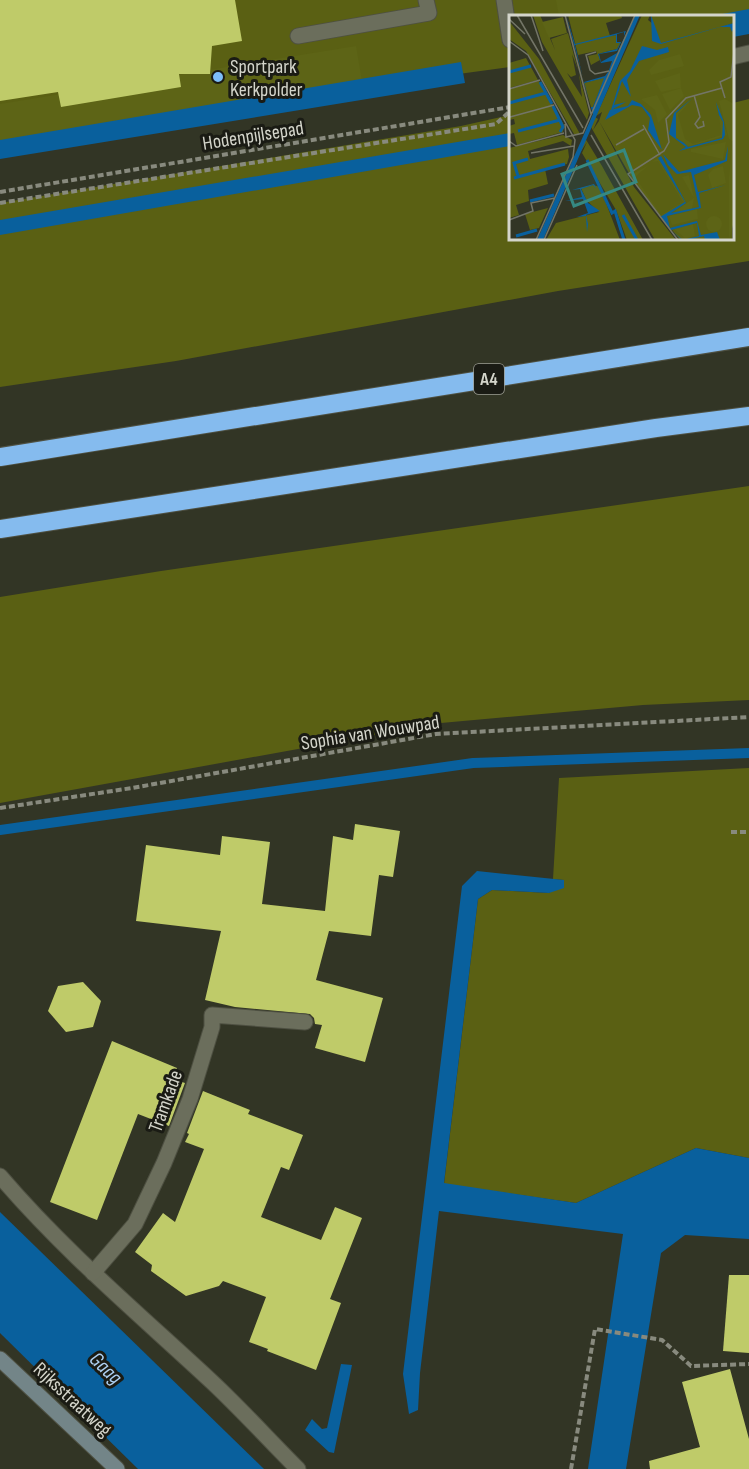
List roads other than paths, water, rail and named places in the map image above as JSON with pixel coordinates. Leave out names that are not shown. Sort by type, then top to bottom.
[{"type":"highway","name":"A4","points":[[0,457],[749,337]]},
{"type":"highway","points":[[0,529],[657,428],[749,416]]},
{"type":"main road","name":"Rijksstraatweg","points":[[0,1359],[116,1469]]},
{"type":"street","points":[[298,36],[429,13],[426,0]]},
{"type":"street","points":[[504,0],[509,33]]},
{"type":"street","points":[[734,57],[749,53]]},
{"type":"street","name":"Tramkade","points":[[93,1273],[135,1224],[164,1163],[190,1099],[212,1027],[212,1015],[305,1022]]},
{"type":"street","points":[[0,1176],[19,1199],[93,1273],[213,1382],[298,1469]]},
{"type":"water","points":[[749,9],[749,34],[734,37],[734,15],[717,15]]},
{"type":"water","points":[[461,62],[465,83],[0,159],[0,140]]},
{"type":"water","points":[[509,133],[509,146],[0,235],[0,220]]},
{"type":"water","points":[[477,871],[564,880],[564,888],[549,893],[492,890],[478,899],[444,1183],[576,1203],[696,1148],[749,1158],[749,1239],[685,1235],[661,1253],[626,1469],[588,1469],[623,1234],[439,1211],[420,1373],[418,1410],[409,1414],[403,1374],[462,886]]},
{"type":"water","name":"Gaag","points":[[0,1212],[264,1469],[138,1469],[0,1333]]},
{"type":"water","points":[[341,1364],[352,1365],[334,1453],[329,1452],[305,1430],[312,1419],[322,1429],[327,1428]]},
{"type":"waterway","points":[[0,830],[473,763],[749,753]]},
{"type":"place","name":"Sportpark Kerkpolder","points":[[218,77]]}]
